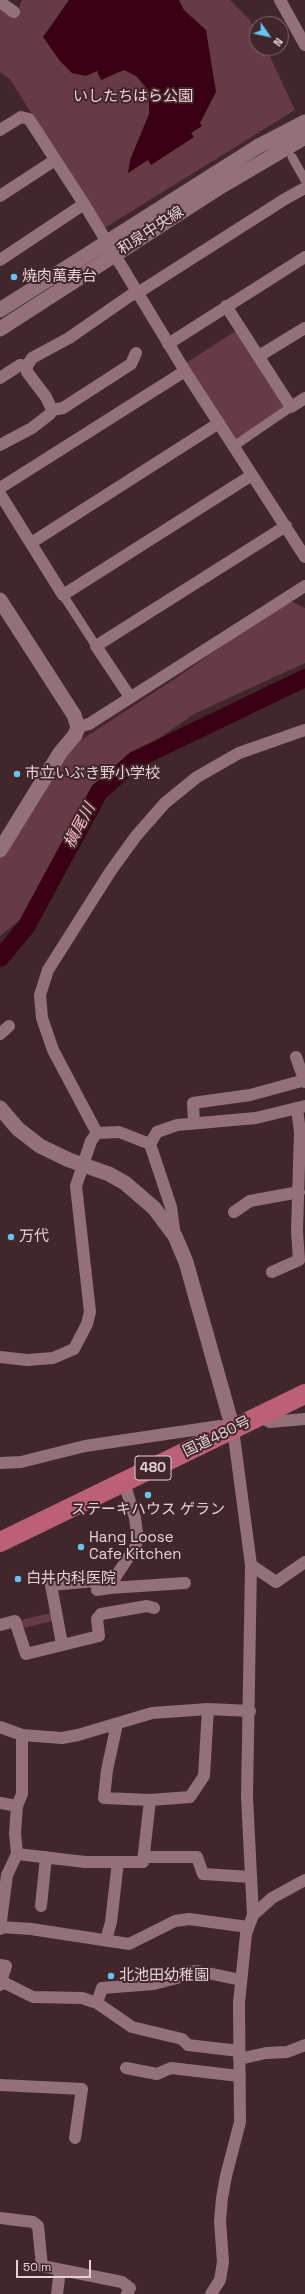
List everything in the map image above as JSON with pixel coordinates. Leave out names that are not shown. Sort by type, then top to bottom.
[{"type":"highway","name":"国道480号","points":[[0,1542],[305,1394]]},
{"type":"street","points":[[280,0],[305,45]]},
{"type":"street","points":[[0,2],[14,12]]},
{"type":"street","points":[[0,130],[21,117],[29,119],[84,204],[136,294],[305,557]]},
{"type":"street","name":"和泉中央線","points":[[0,310],[257,148],[305,122]]},
{"type":"street","name":"和泉中央線","points":[[0,329],[220,187],[305,137]]},
{"type":"street","points":[[292,157],[305,180]]},
{"type":"street","points":[[0,196],[55,160]]},
{"type":"street","points":[[52,410],[46,397],[39,390],[27,372],[27,366],[32,358],[69,338],[88,323],[131,295],[136,294],[285,199],[305,188]]},
{"type":"street","points":[[0,260],[84,204]]},
{"type":"street","points":[[168,344],[305,257]]},
{"type":"street","points":[[226,306],[292,407]]},
{"type":"street","points":[[259,356],[305,328]]},
{"type":"street","points":[[0,445],[32,428],[50,414],[52,410],[63,408],[131,364],[136,353]]},
{"type":"street","points":[[0,378],[20,365],[27,366]]},
{"type":"street","points":[[0,488],[185,371]]},
{"type":"street","points":[[234,446],[305,398]]},
{"type":"street","points":[[31,544],[219,423]]},
{"type":"street","points":[[63,595],[252,475]]},
{"type":"street","points":[[0,494],[63,595],[130,697]]},
{"type":"street","points":[[96,646],[286,526]]},
{"type":"street","points":[[78,727],[89,724],[305,586]]},
{"type":"street","points":[[0,600],[74,715],[78,727],[75,735],[60,753],[0,850]]},
{"type":"street","points":[[97,1133],[53,1050],[42,1018],[40,995],[48,970],[110,872],[136,836],[165,803],[197,777],[239,753],[305,730]]},
{"type":"street","points":[[194,1123],[193,1103],[250,1094],[305,1081],[296,1057]]},
{"type":"street","points":[[253,1915],[247,1797],[252,1565],[233,1429],[186,1262],[175,1236],[171,1207],[150,1144],[157,1132],[177,1125],[256,1118],[301,1107],[299,1260],[272,1272]]},
{"type":"street","points":[[0,1108],[18,1129],[40,1146],[109,1174],[139,1194],[175,1236]]},
{"type":"street","points":[[97,1133],[119,1132],[150,1144]]},
{"type":"street","points":[[0,1357],[27,1360],[52,1358],[74,1349],[87,1324],[90,1312],[76,1186],[91,1141],[97,1133]]},
{"type":"street","points":[[234,1212],[250,1201],[299,1192]]},
{"type":"street","points":[[260,1416],[270,1422],[305,1419]]},
{"type":"street","points":[[0,1463],[21,1462],[107,1442],[220,1426],[233,1429]]},
{"type":"street","points":[[97,1590],[112,1584],[138,1554],[137,1533],[124,1482]]},
{"type":"street","points":[[252,1565],[276,1582],[305,1562]]},
{"type":"street","points":[[62,1644],[51,1585],[106,1580],[112,1584],[162,1590],[185,1583]]},
{"type":"street","points":[[0,1625],[15,1621],[26,1654],[62,1644],[99,1641],[96,1620],[101,1614],[134,1613],[147,1606],[154,1608]]},
{"type":"street","points":[[0,1727],[22,1735],[62,1738],[117,1724],[152,1713],[208,1709],[250,1711]]},
{"type":"street","points":[[117,1724],[107,1770],[104,1798],[150,1800],[190,1797],[204,1776],[208,1709]]},
{"type":"street","points":[[17,1854],[15,1833],[17,1806],[22,1794],[22,1735]]},
{"type":"street","points":[[150,1800],[143,1862],[86,1862],[17,1854],[5,1865],[7,1875],[0,1927],[31,1929],[130,1944],[140,1940],[166,1924],[189,1919],[248,1927]]},
{"type":"street","points":[[0,1803],[17,1806]]},
{"type":"street","points":[[41,1906],[46,1857]]},
{"type":"street","points":[[144,1857],[197,1857],[203,1874],[251,1877]]},
{"type":"street","points":[[106,1940],[111,1922],[118,1862]]},
{"type":"street","points":[[211,2294],[220,2280],[223,2262],[220,2221],[222,2198],[240,2122],[239,2055],[241,1980],[248,1927],[253,1915],[272,1898],[305,1880]]},
{"type":"street","points":[[0,1965],[6,1966],[0,1983],[33,1997],[82,1998],[97,2003],[138,2030],[182,2039],[188,2045],[239,2055],[287,2052],[305,2046]]},
{"type":"street","points":[[97,2003],[102,1988],[154,1984],[177,1978],[185,1972],[198,1971],[241,1980]]},
{"type":"street","points":[[126,2068],[157,2074],[171,2068],[239,2076]]},
{"type":"street","points":[[0,2085],[82,2089],[75,2138]]},
{"type":"street","points":[[0,2218],[33,2222],[38,2226],[42,2266],[122,2282],[130,2288],[127,2294]]},
{"type":"street","points":[[57,2294],[60,2270]]},
{"type":"green space","name":"いしたちはら公園","points":[[22,0],[230,0],[249,19],[249,56],[270,56],[295,110],[103,229],[10,79],[0,72],[0,7],[15,17]]},
{"type":"green space","points":[[237,330],[287,407],[236,442],[186,363]]},
{"type":"green space","points":[[289,600],[305,608],[305,663],[194,714],[92,785],[22,918],[0,936],[0,856],[62,757],[78,742],[170,682]]},
{"type":"green space","points":[[51,1613],[53,1621],[23,1628],[21,1620]]},
{"type":"shaded area","points":[[69,0],[179,0],[184,10],[206,30],[216,92],[200,123],[202,126],[191,133],[194,137],[151,165],[148,160],[128,173],[130,160],[149,114],[149,91],[136,76],[124,70],[101,80],[97,71],[86,76],[72,73],[60,61],[43,37]]},
{"type":"waterway","name":"槇尾川","points":[[0,958],[26,927],[99,792],[135,760],[305,678]]},
{"type":"place","name":"焼肉萬寿台","points":[[14,277]]},
{"type":"place","name":"市立いぶき野小学校","points":[[17,774]]},
{"type":"place","name":"万代","points":[[11,1237]]},
{"type":"place","name":"ステーキハウス ゲラン","points":[[148,1495]]},
{"type":"place","name":"Hang Loose Cafe Kitchen","points":[[81,1547]]},
{"type":"place","name":"白井内科医院","points":[[18,1579]]},
{"type":"place","name":"北池田幼稚園","points":[[111,1976]]}]
